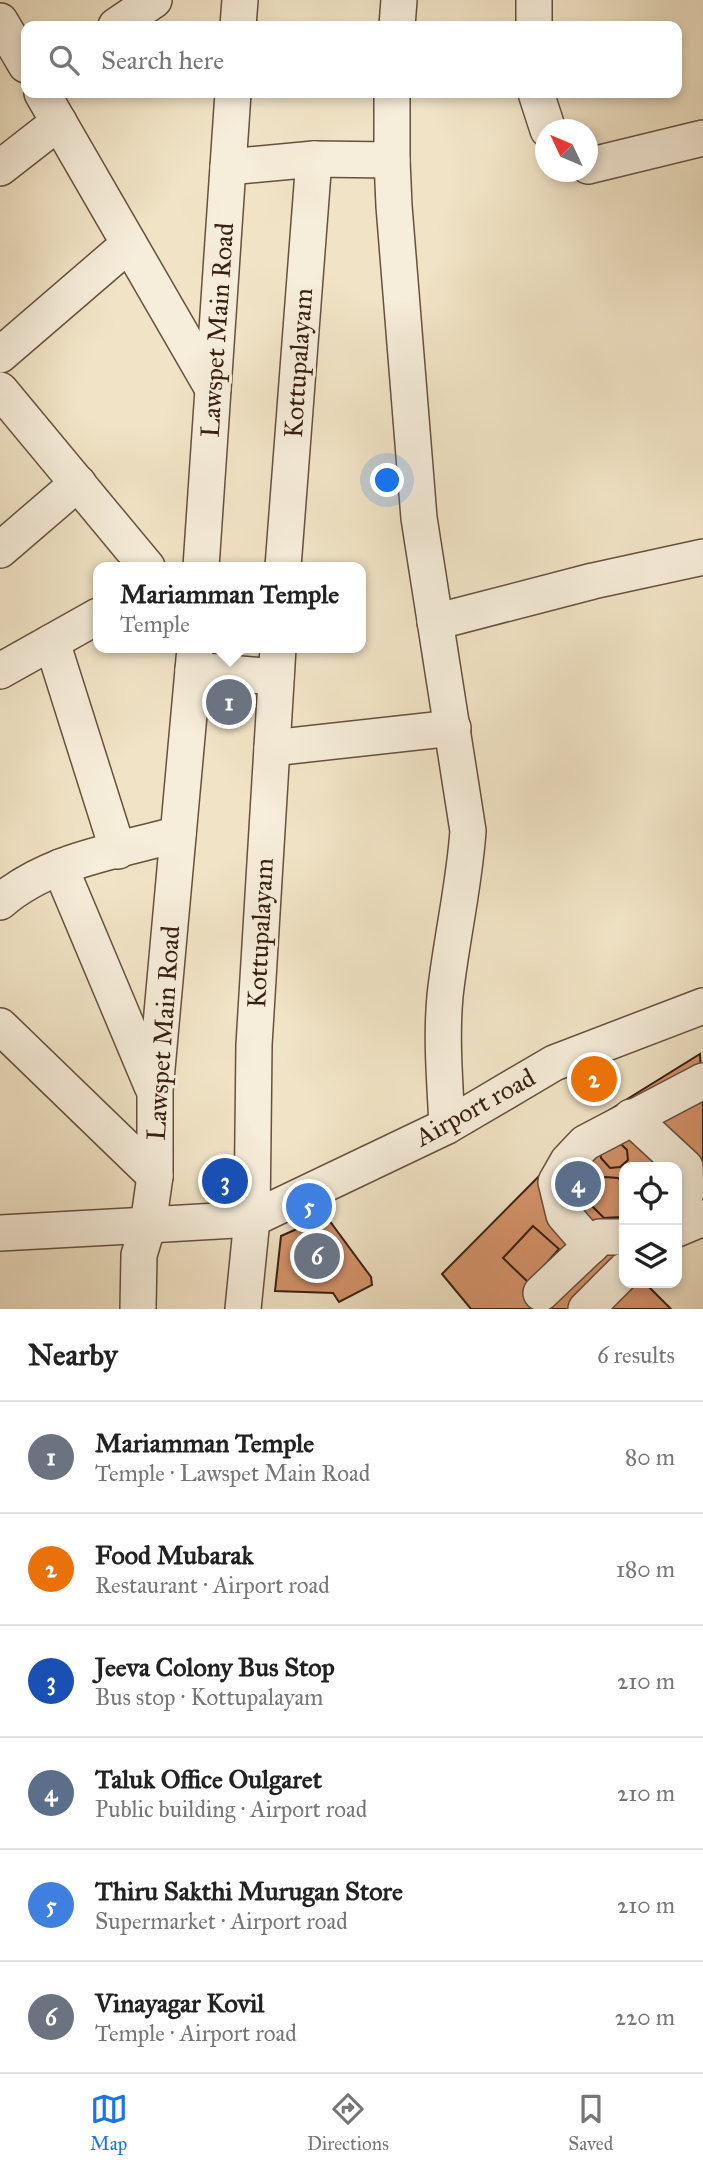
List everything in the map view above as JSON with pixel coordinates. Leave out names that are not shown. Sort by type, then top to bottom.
[{"type":"street","points":[[123,21],[154,0]]},
{"type":"street","points":[[238,21],[240,0]]},
{"type":"street","points":[[398,21],[400,0]]},
{"type":"street","points":[[534,0],[534,21]]},
{"type":"street","points":[[0,21],[21,57]]},
{"type":"street","name":"Lawspet Main Road","points":[[201,562],[233,98]]},
{"type":"street","points":[[392,98],[392,160],[419,519],[468,831],[465,869],[445,996],[443,1049],[447,1126]]},
{"type":"street","points":[[538,98],[544,119]]},
{"type":"street","points":[[0,169],[51,108],[212,389]]},
{"type":"street","points":[[598,163],[703,138]]},
{"type":"street","points":[[228,167],[314,159],[392,160]]},
{"type":"street","name":"Kottupalayam","points":[[283,562],[314,159]]},
{"type":"street","points":[[0,355],[129,244]]},
{"type":"street","points":[[0,390],[143,562]]},
{"type":"street","points":[[0,550],[78,483]]},
{"type":"street","points":[[435,622],[593,581],[703,557]]},
{"type":"street","points":[[0,671],[93,619]]},
{"type":"street","points":[[52,642],[118,851]]},
{"type":"street","points":[[194,659],[277,662]]},
{"type":"street","name":"Lawspet Main Road","points":[[138,1309],[139,1255],[148,1225],[155,1175],[155,1091],[194,659]]},
{"type":"street","name":"Kottupalayam","points":[[252,1219],[254,1045],[277,662]]},
{"type":"street","points":[[272,748],[453,728]]},
{"type":"street","points":[[0,902],[17,887],[60,867],[178,834]]},
{"type":"street","points":[[60,867],[155,1091]]},
{"type":"street","name":"Airport road","points":[[252,1219],[447,1126],[554,1063],[703,1006]]},
{"type":"street","points":[[0,1026],[155,1175]]},
{"type":"street","points":[[591,1246],[564,1215],[556,1182],[568,1161],[585,1143],[703,1081]]},
{"type":"street","points":[[631,1117],[680,1162]]},
{"type":"street","points":[[682,1164],[685,1167],[686,1193],[682,1198]]},
{"type":"street","points":[[682,1227],[703,1218]]},
{"type":"street","points":[[0,1233],[252,1219],[243,1309]]},
{"type":"street","points":[[541,1293],[600,1237],[619,1237]]},
{"type":"street","points":[[586,1309],[619,1276]]},
{"type":"building","points":[[700,1054],[703,1201],[692,1202],[682,1179],[682,1162],[619,1162],[619,1271],[580,1309],[471,1309],[442,1274],[554,1161],[608,1111]]},
{"type":"building","points":[[619,1142],[627,1150],[628,1160],[619,1162],[619,1167],[610,1168],[601,1158],[600,1148]]},
{"type":"building","points":[[605,1177],[619,1179],[619,1217],[604,1218],[592,1206],[592,1188]]},
{"type":"building","points":[[326,1216],[371,1277],[372,1285],[339,1302],[333,1293],[275,1291],[281,1236]]},
{"type":"building","points":[[533,1226],[559,1249],[529,1283],[503,1258]]},
{"type":"building","points":[[619,1288],[650,1288],[671,1309],[597,1309]]},
{"type":"place","name":"Mariamman Temple","points":[[229,702]]},
{"type":"place","name":"Food Mubarak","points":[[594,1079]]},
{"type":"place","name":"Jeeva Colony Bus Stop","points":[[225,1181]]},
{"type":"place","name":"Taluk Office Oulgaret","points":[[578,1184]]},
{"type":"place","name":"Thiru Sakthi Murugan Store","points":[[309,1206]]},
{"type":"place","name":"Vinayagar Kovil","points":[[317,1256]]}]
